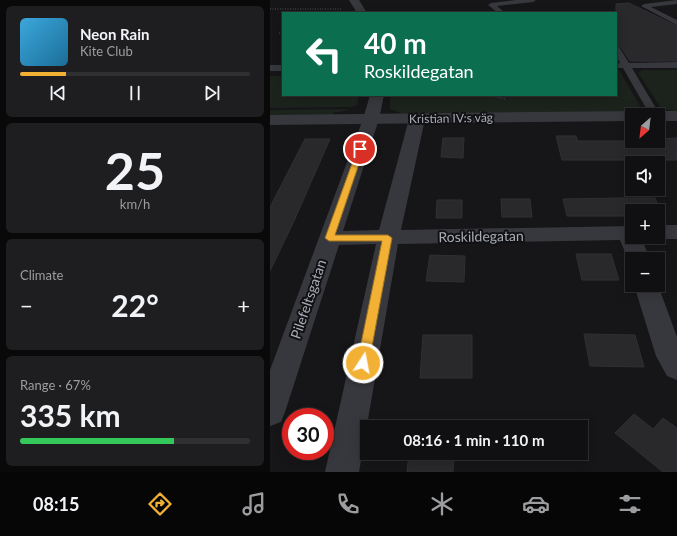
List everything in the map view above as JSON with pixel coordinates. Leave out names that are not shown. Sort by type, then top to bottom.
[{"type":"street","name":"Pilefeltsgatan","points":[[270,412],[371,119],[377,96]]},
{"type":"street","name":"Kristian IV:s väg","points":[[270,120],[625,116]]},
{"type":"street","points":[[665,116],[677,116]]},
{"type":"street","points":[[342,472],[388,238],[416,119]]},
{"type":"street","points":[[665,232],[677,232]]},
{"type":"street","name":"Roskildegatan","points":[[329,238],[625,233]]},
{"type":"street","points":[[648,292],[670,356],[677,368]]},
{"type":"lane","points":[[501,12],[492,5],[496,2],[534,0]]},
{"type":"lane","points":[[677,2],[644,6],[677,23]]},
{"type":"lane","points":[[617,52],[651,108]]},
{"type":"lane","points":[[617,66],[677,65]]},
{"type":"lane","points":[[270,68],[282,68]]},
{"type":"path","points":[[270,9],[358,7]]},
{"type":"shaded area","points":[[617,70],[619,70],[641,108],[625,108],[625,111],[403,114],[390,109],[390,96],[617,96]]},
{"type":"shaded area","points":[[642,70],[677,70],[677,112],[661,108],[638,73]]},
{"type":"shaded area","points":[[270,76],[282,76],[282,96],[359,96],[357,105],[351,107],[270,108]]},
{"type":"shaded area","points":[[349,109],[334,112],[332,115],[270,115],[270,110]]},
{"type":"building","points":[[629,3],[677,26],[677,61],[630,61],[620,46],[617,46],[616,4]]},
{"type":"building","points":[[556,136],[576,136],[578,141],[625,141],[625,148],[665,148],[665,139],[677,138],[677,160],[665,160],[665,156],[625,156],[625,160],[562,160]]},
{"type":"building","points":[[443,138],[464,138],[463,158],[441,157]]},
{"type":"building","points":[[305,139],[330,139],[270,271],[270,207]]},
{"type":"building","points":[[655,198],[658,204],[625,204],[625,216],[567,216],[563,199]]},
{"type":"building","points":[[501,199],[530,199],[532,217],[502,217]]},
{"type":"building","points":[[437,200],[462,200],[462,218],[436,218]]},
{"type":"building","points":[[576,254],[611,254],[619,280],[582,280]]},
{"type":"building","points":[[430,255],[465,256],[464,282],[426,281]]},
{"type":"building","points":[[584,334],[635,335],[644,367],[590,366]]},
{"type":"building","points":[[423,335],[472,335],[472,378],[420,378]]},
{"type":"building","points":[[634,414],[653,429],[663,418],[677,428],[677,472],[663,472],[615,433]]},
{"type":"building","points":[[408,460],[454,460],[453,472],[407,472]]},
{"type":"route","points":[[360,149],[329,238],[388,238],[363,363]]}]
